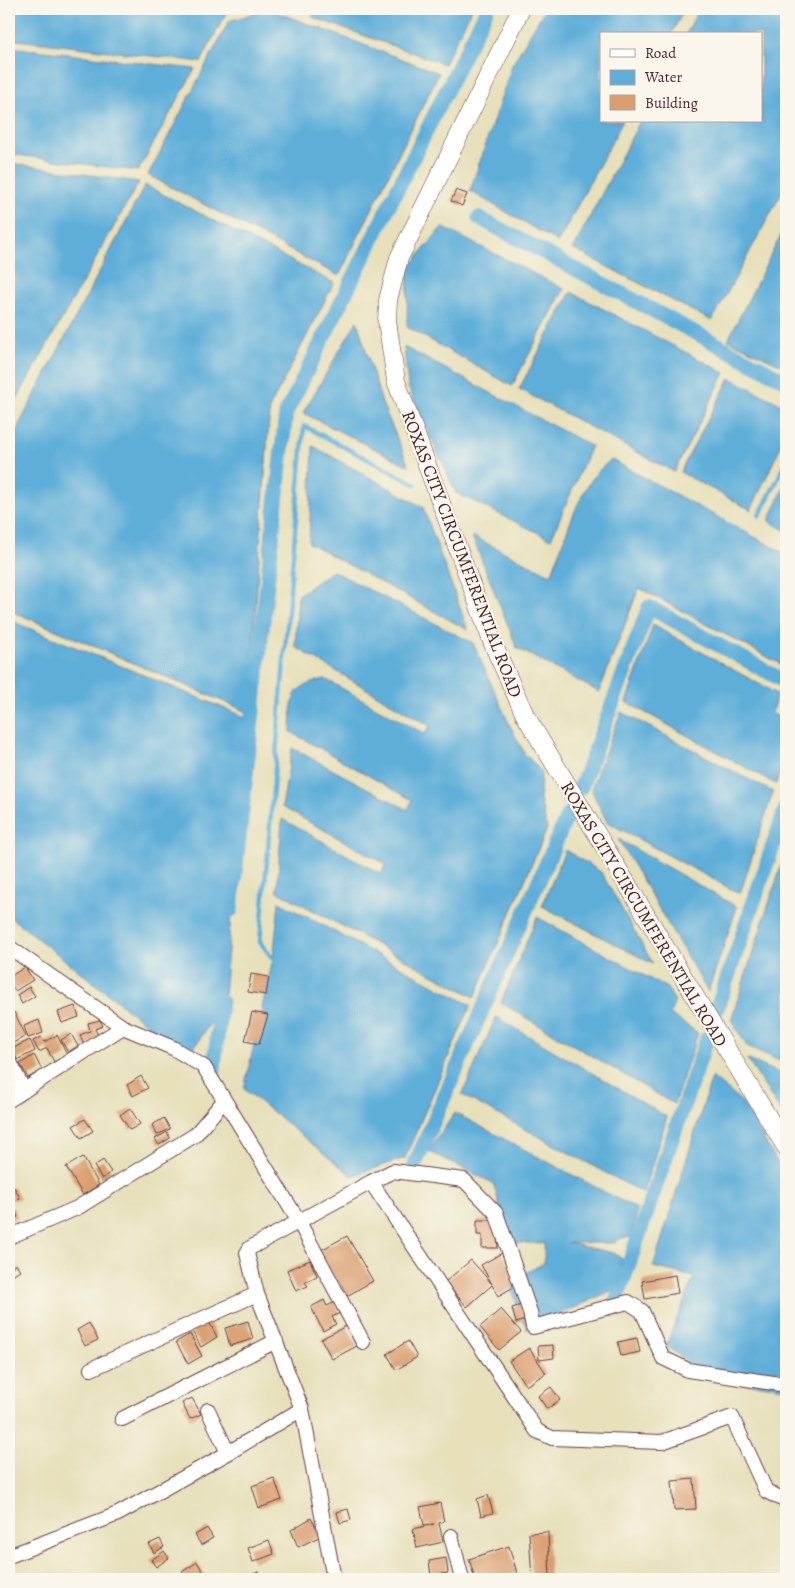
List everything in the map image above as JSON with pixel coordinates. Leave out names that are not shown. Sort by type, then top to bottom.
[{"type":"main road","name":"ROXAS CITY CIRCUMFERENTIAL ROAD","points":[[521,9],[399,258],[388,300],[386,321],[396,381],[493,644],[525,715],[786,1147]]},
{"type":"street","points":[[9,947],[123,1027],[173,1048],[204,1067],[223,1102],[298,1220],[363,1342]]},
{"type":"street","points":[[9,1100],[123,1027]]},
{"type":"street","points":[[9,1060],[24,1091]]},
{"type":"street","points":[[9,1237],[77,1208],[195,1135],[223,1102]]},
{"type":"street","points":[[334,1579],[302,1409],[257,1294],[247,1253],[250,1248],[298,1220],[393,1171],[464,1180],[496,1213],[530,1312],[533,1327],[628,1302],[642,1311],[663,1358],[688,1370],[786,1385]]},
{"type":"street","points":[[371,1182],[537,1431],[552,1438],[662,1442],[732,1417],[766,1491],[786,1501]]},
{"type":"street","points":[[91,1368],[257,1294]]},
{"type":"street","points":[[122,1419],[276,1341]]},
{"type":"street","points":[[9,1556],[118,1514],[228,1453],[302,1409]]},
{"type":"street","points":[[208,1410],[228,1453]]},
{"type":"street","points":[[452,1536],[462,1579]]},
{"type":"water","points":[[9,9],[228,9],[201,62],[9,39]]},
{"type":"water","points":[[268,9],[439,73],[339,276],[148,175],[229,21]]},
{"type":"water","points":[[316,9],[472,9],[444,64],[312,17]]},
{"type":"water","points":[[545,9],[685,9],[672,32],[600,32],[600,122],[622,122],[558,242],[470,191],[512,65]]},
{"type":"water","points":[[699,9],[786,10],[786,185],[712,321],[573,249],[639,122],[762,122],[762,32],[687,32]]},
{"type":"water","points":[[9,47],[195,69],[138,171],[9,154]]},
{"type":"water","points":[[9,163],[139,182],[9,413]]},
{"type":"water","points":[[145,185],[334,283],[270,407],[248,712],[9,610],[9,444]]},
{"type":"water","points":[[786,225],[786,367],[728,340]]},
{"type":"water","points":[[442,227],[564,289],[512,386],[407,327],[408,269]]},
{"type":"water","points":[[571,292],[725,373],[674,472],[519,389]]},
{"type":"water","points":[[357,321],[382,403],[409,466],[303,413]]},
{"type":"water","points":[[404,347],[591,446],[551,539],[456,493],[408,387]]},
{"type":"water","points":[[730,378],[786,407],[786,435],[751,510],[680,472]]},
{"type":"water","points":[[313,446],[423,507],[468,630],[309,543]]},
{"type":"water","points":[[612,460],[786,554],[786,667],[639,588],[599,692],[517,648],[472,536],[551,575],[582,495],[601,469]]},
{"type":"water","points":[[786,483],[786,531],[769,521]]},
{"type":"water","points":[[333,571],[473,643],[510,726],[525,754],[541,771],[540,799],[547,829],[475,997],[277,891],[282,819],[381,874],[386,864],[282,807],[292,748],[408,810],[412,800],[291,732],[294,696],[298,690],[313,682],[325,679],[425,734],[430,726],[295,647],[298,595]]},
{"type":"water","points":[[9,620],[248,718],[222,1020],[211,1022],[188,1057],[9,916]]},
{"type":"water","points":[[653,625],[777,694],[772,713],[786,722],[786,755],[776,784],[626,702]]},
{"type":"water","points":[[621,712],[773,792],[740,894],[607,822],[591,789]]},
{"type":"water","points":[[618,839],[737,907],[708,992]]},
{"type":"water","points":[[565,850],[601,872],[653,964],[542,906]]},
{"type":"water","points":[[786,851],[786,1064],[747,1046],[731,1020]]},
{"type":"water","points":[[279,902],[471,1005],[405,1158],[352,1176],[244,1089],[273,959]]},
{"type":"water","points":[[537,917],[667,988],[675,1001],[670,1014],[698,1033],[674,1104],[501,1003]]},
{"type":"water","points":[[496,1017],[667,1117],[643,1193],[462,1095]]},
{"type":"water","points":[[747,1059],[786,1076],[786,1120]]},
{"type":"water","points":[[712,1077],[742,1102],[786,1177],[786,1388],[714,1380],[666,1346],[694,1277],[653,1267]]},
{"type":"water","points":[[455,1113],[637,1209],[631,1237],[621,1238],[614,1243],[568,1243],[614,1253],[622,1259],[615,1289],[527,1330],[509,1282],[544,1263],[544,1243],[511,1243],[493,1183],[428,1151]]},
{"type":"building","points":[[456,190],[467,194],[462,206],[451,201]]},
{"type":"building","points":[[25,967],[33,980],[15,991],[9,982],[9,977]]},
{"type":"building","points":[[251,974],[269,977],[266,995],[248,992]]},
{"type":"building","points":[[29,987],[35,996],[22,1004],[17,995]]},
{"type":"building","points":[[75,1006],[79,1017],[62,1023],[58,1012]]},
{"type":"building","points":[[14,1012],[26,1036],[9,1045],[9,1015]]},
{"type":"building","points":[[252,1012],[268,1015],[259,1044],[245,1041]]},
{"type":"building","points":[[39,1020],[43,1033],[28,1038],[24,1026]]},
{"type":"building","points":[[100,1020],[103,1026],[95,1029],[100,1039],[84,1046],[80,1035],[90,1031],[88,1023]]},
{"type":"building","points":[[71,1034],[78,1046],[68,1052],[61,1040]]},
{"type":"building","points":[[57,1035],[67,1055],[54,1062],[47,1048],[39,1052],[33,1041],[41,1037],[44,1042]]},
{"type":"building","points":[[30,1040],[35,1051],[17,1060],[11,1049]]},
{"type":"building","points":[[34,1055],[42,1070],[28,1078],[20,1064]]},
{"type":"building","points":[[141,1076],[148,1088],[133,1096],[127,1085]]},
{"type":"building","points":[[130,1108],[140,1124],[130,1130],[120,1115]]},
{"type":"building","points":[[164,1118],[170,1129],[157,1135],[152,1125]]},
{"type":"building","points":[[85,1119],[93,1131],[81,1138],[73,1126]]},
{"type":"building","points":[[167,1132],[170,1138],[159,1145],[155,1139]]},
{"type":"building","points":[[83,1157],[99,1185],[83,1195],[66,1167]]},
{"type":"building","points":[[103,1160],[111,1172],[102,1179],[94,1166]]},
{"type":"building","points":[[14,1187],[20,1198],[14,1201],[9,1190]]},
{"type":"building","points":[[13,1207],[18,1217],[9,1222],[9,1209]]},
{"type":"building","points":[[477,1220],[495,1220],[498,1248],[482,1248],[482,1235],[477,1235]]},
{"type":"building","points":[[347,1236],[373,1281],[345,1297],[319,1251]]},
{"type":"building","points":[[502,1253],[519,1284],[498,1296],[492,1285],[467,1307],[445,1282],[471,1260],[492,1284],[481,1265]]},
{"type":"building","points":[[310,1260],[317,1276],[305,1282],[308,1286],[296,1291],[287,1270]]},
{"type":"building","points":[[9,1261],[12,1267],[16,1264],[20,1270],[9,1277]]},
{"type":"building","points":[[675,1275],[678,1293],[645,1299],[642,1281]]},
{"type":"building","points":[[324,1300],[327,1306],[335,1302],[340,1313],[332,1317],[336,1324],[323,1331],[311,1307]]},
{"type":"building","points":[[524,1304],[528,1319],[516,1323],[512,1308]]},
{"type":"building","points":[[501,1309],[521,1332],[499,1350],[480,1327]]},
{"type":"building","points":[[208,1320],[217,1337],[201,1347],[191,1329]]},
{"type":"building","points":[[248,1321],[253,1339],[230,1346],[225,1328]]},
{"type":"building","points":[[89,1323],[98,1340],[85,1346],[77,1330]]},
{"type":"building","points":[[346,1326],[357,1346],[332,1359],[321,1339]]},
{"type":"building","points":[[190,1334],[202,1356],[188,1364],[176,1342]]},
{"type":"building","points":[[637,1338],[640,1352],[621,1356],[618,1342]]},
{"type":"building","points":[[408,1341],[417,1357],[396,1370],[387,1354]]},
{"type":"building","points":[[553,1345],[554,1358],[539,1360],[538,1346]]},
{"type":"building","points":[[529,1348],[546,1373],[526,1386],[509,1361]]},
{"type":"building","points":[[551,1387],[560,1400],[547,1409],[538,1396]]},
{"type":"building","points":[[192,1398],[201,1414],[190,1419],[182,1403]]},
{"type":"building","points":[[274,1478],[282,1500],[259,1508],[252,1486]]},
{"type":"building","points":[[694,1479],[696,1509],[674,1510],[672,1481]]},
{"type":"building","points":[[488,1495],[493,1513],[481,1516],[477,1499]]},
{"type":"building","points":[[440,1503],[444,1521],[439,1523],[443,1542],[417,1548],[413,1529],[434,1524],[424,1525],[420,1507]]},
{"type":"building","points":[[348,1509],[351,1520],[340,1523],[337,1512]]},
{"type":"building","points":[[311,1518],[321,1536],[298,1547],[291,1530]]},
{"type":"building","points":[[207,1528],[213,1538],[201,1545],[195,1535]]},
{"type":"building","points":[[548,1532],[550,1579],[532,1579],[529,1533]]},
{"type":"building","points":[[160,1539],[164,1547],[154,1553],[149,1544]]},
{"type":"building","points":[[269,1540],[274,1554],[253,1562],[248,1548]]},
{"type":"building","points":[[509,1546],[517,1573],[512,1575],[513,1579],[475,1579],[469,1559]]},
{"type":"building","points":[[164,1551],[169,1558],[156,1567],[151,1560]]},
{"type":"building","points":[[446,1558],[448,1573],[431,1576],[429,1561]]},
{"type":"building","points":[[197,1562],[208,1579],[187,1579],[182,1572]]},
{"type":"building","points":[[259,1572],[262,1579],[245,1579],[244,1577]]},
{"type":"waterway","points":[[231,910],[286,413],[487,9]]},
{"type":"waterway","points":[[479,218],[786,381]]},
{"type":"waterway","points":[[273,959],[260,942],[304,426],[415,484]]},
{"type":"waterway","points":[[759,516],[786,463]]},
{"type":"waterway","points":[[581,787],[649,607],[786,682]]},
{"type":"waterway","points":[[716,1011],[786,808]]},
{"type":"waterway","points":[[415,1164],[568,814]]},
{"type":"waterway","points":[[213,1076],[221,1002]]},
{"type":"waterway","points":[[613,1310],[707,1038]]}]
